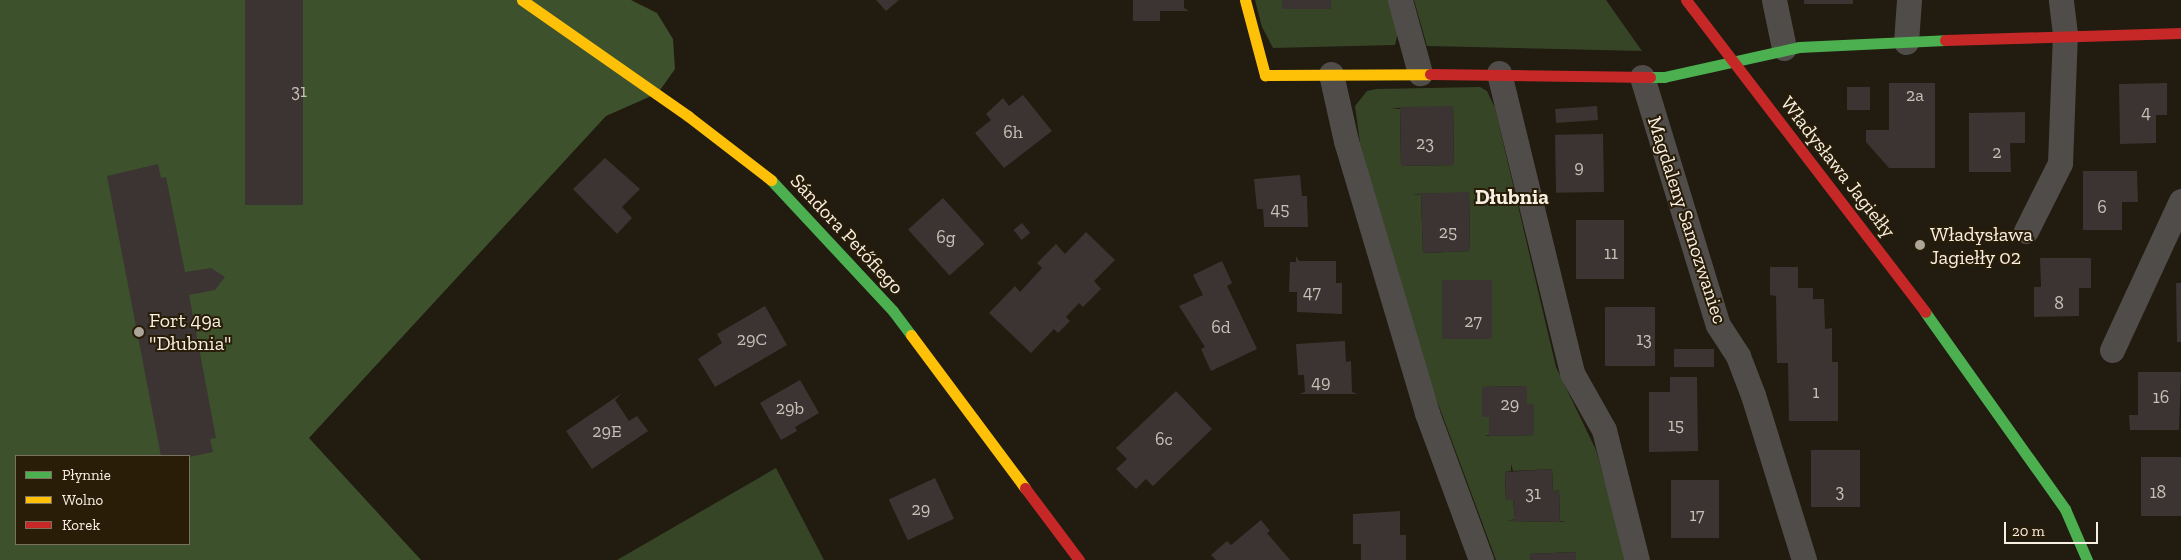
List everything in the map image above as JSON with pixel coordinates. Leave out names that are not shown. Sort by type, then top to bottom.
[{"type":"street","name":"Sándora Petőfiego","points":[[522,0],[688,116],[772,181],[893,311],[1079,560]]},
{"type":"street","points":[[1245,0],[1265,75],[1499,73],[1642,77],[1686,74],[1732,60],[1784,48],[2065,34],[2181,33]]},
{"type":"street","points":[[1400,0],[1420,73]]},
{"type":"street","name":"Władysława Jagiełły","points":[[1686,0],[1891,264],[2065,509],[2087,560]]},
{"type":"street","points":[[1774,0],[1784,48]]},
{"type":"street","points":[[1906,42],[1909,0]]},
{"type":"street","points":[[2026,231],[2060,163],[2065,34],[2061,0]]},
{"type":"street","points":[[1499,73],[1572,373],[1604,430],[1638,560]]},
{"type":"street","points":[[1332,74],[1346,141],[1427,412],[1481,560]]},
{"type":"street","name":"Magdaleny Samozwaniec","points":[[1642,77],[1718,325],[1738,356],[1753,396],[1804,560]]},
{"type":"street","points":[[2112,350],[2181,201]]},
{"type":"green space","points":[[0,0],[631,0],[657,13],[673,39],[675,69],[658,93],[606,116],[309,438],[421,560],[0,560]]},
{"type":"green space","points":[[1255,0],[1282,0],[1283,9],[1331,9],[1331,0],[1389,0],[1398,32],[1395,45],[1273,48],[1262,27]]},
{"type":"green space","points":[[1414,0],[1606,0],[1642,51],[1427,46]]},
{"type":"green space","points":[[1480,87],[1487,91],[1495,108],[1556,367],[1596,450],[1627,560],[1576,560],[1576,552],[1530,554],[1530,560],[1496,560],[1410,328],[1360,143],[1355,106],[1367,91],[1376,89]],"holes":[[[1453,107],[1454,165],[1401,166],[1400,109],[1391,108]],[[1469,193],[1470,251],[1423,253],[1421,195],[1413,194]],[[1492,280],[1492,339],[1443,339],[1442,281]],[[1527,386],[1527,404],[1534,405],[1534,435],[1484,436],[1489,435],[1489,417],[1482,417],[1482,387]],[[1511,464],[1513,471],[1552,469],[1553,492],[1559,490],[1560,521],[1566,522],[1508,521],[1515,519],[1513,500],[1506,500],[1505,472],[1511,471]]]},
{"type":"green space","points":[[776,468],[824,560],[617,560]]},
{"type":"building","points":[[245,0],[303,0],[303,205],[245,205]]},
{"type":"building","points":[[876,0],[899,0],[886,11]]},
{"type":"building","points":[[1133,0],[1184,0],[1184,8],[1189,11],[1160,11],[1160,21],[1133,21]]},
{"type":"building","points":[[1282,0],[1331,0],[1331,9],[1282,9]]},
{"type":"building","points":[[1804,0],[1853,0],[1853,4],[1804,4]]},
{"type":"building","points":[[1889,83],[1935,83],[1935,168],[1889,168],[1866,142],[1866,130],[1889,130]]},
{"type":"building","points":[[2167,83],[2167,115],[2156,115],[2156,143],[2120,144],[2119,84]]},
{"type":"building","points":[[1847,87],[1870,87],[1870,110],[1847,110]]},
{"type":"building","points":[[1023,95],[1052,131],[1004,168],[975,133],[991,120],[986,114],[1003,98],[1009,106]]},
{"type":"building","points":[[1453,106],[1454,165],[1401,166],[1400,107]]},
{"type":"building","points":[[1597,106],[1598,120],[1556,123],[1555,109]]},
{"type":"building","points":[[2025,112],[2025,143],[2010,143],[2011,172],[1969,172],[1969,113]]},
{"type":"building","points":[[1603,134],[1604,192],[1556,193],[1555,135]]},
{"type":"building","points":[[605,158],[640,189],[622,207],[632,218],[617,234],[573,189]]},
{"type":"building","points":[[158,164],[161,178],[166,177],[185,272],[211,268],[225,277],[215,290],[189,295],[216,438],[210,439],[213,452],[190,457],[190,455],[161,455],[107,176]]},
{"type":"building","points":[[2083,171],[2137,171],[2138,202],[2122,202],[2122,230],[2083,230]]},
{"type":"building","points":[[1300,175],[1302,196],[1307,196],[1308,227],[1264,227],[1263,209],[1257,209],[1254,179]]},
{"type":"building","points":[[1469,192],[1470,251],[1423,253],[1421,195],[1413,194]]},
{"type":"building","points":[[943,198],[984,244],[950,276],[908,229]]},
{"type":"building","points":[[1576,220],[1624,220],[1624,279],[1576,279]]},
{"type":"building","points":[[1022,223],[1030,233],[1022,240],[1013,230]]},
{"type":"building","points":[[1086,232],[1115,260],[1094,281],[1101,289],[1083,307],[1079,303],[1066,317],[1070,321],[1058,333],[1054,329],[1031,353],[989,313],[1015,286],[1020,292],[1042,268],[1037,263],[1056,244],[1065,254]]},
{"type":"building","points":[[1296,256],[1299,261],[1336,261],[1336,283],[1342,283],[1342,314],[1297,312],[1297,292],[1289,292],[1290,262],[1296,262]]},
{"type":"building","points":[[2040,258],[2091,258],[2091,288],[2079,288],[2079,316],[2034,317],[2034,287],[2041,287]]},
{"type":"building","points":[[1222,261],[1232,283],[1227,286],[1257,349],[1211,371],[1201,349],[1205,347],[1179,306],[1203,295],[1193,275]]},
{"type":"building","points":[[1770,267],[1798,267],[1798,288],[1813,288],[1813,299],[1824,299],[1825,329],[1832,328],[1832,362],[1838,362],[1838,421],[1789,421],[1788,363],[1777,363],[1776,296],[1770,295]]},
{"type":"building","points":[[1442,280],[1492,280],[1492,339],[1442,339]]},
{"type":"building","points":[[2176,283],[2181,283],[2181,342],[2177,342]]},
{"type":"building","points":[[765,306],[787,345],[715,387],[698,359],[722,343],[717,334]]},
{"type":"building","points":[[1605,307],[1655,307],[1655,366],[1605,366]]},
{"type":"building","points":[[1345,341],[1346,362],[1351,361],[1352,392],[1358,394],[1299,394],[1305,392],[1304,375],[1298,375],[1296,344]]},
{"type":"building","points":[[1674,349],[1714,349],[1714,367],[1674,367]]},
{"type":"building","points":[[2138,372],[2181,372],[2179,430],[2130,430],[2129,415],[2138,415]]},
{"type":"building","points":[[1670,377],[1697,377],[1698,451],[1649,452],[1649,392],[1670,392]]},
{"type":"building","points":[[800,380],[819,413],[795,427],[797,431],[781,440],[760,403]]},
{"type":"building","points":[[1527,386],[1527,404],[1534,404],[1534,435],[1489,436],[1489,417],[1482,417],[1482,387]]},
{"type":"building","points":[[1176,391],[1212,429],[1153,486],[1146,479],[1136,489],[1116,469],[1127,459],[1116,448]]},
{"type":"building","points":[[622,393],[615,400],[629,421],[637,416],[648,431],[592,469],[566,431]]},
{"type":"building","points":[[1811,450],[1860,450],[1860,507],[1811,507]]},
{"type":"building","points":[[2141,457],[2181,457],[2181,516],[2141,516]]},
{"type":"building","points":[[1552,469],[1553,492],[1559,490],[1560,522],[1508,521],[1515,519],[1513,500],[1506,500],[1505,472]]},
{"type":"building","points":[[935,478],[954,519],[908,540],[889,500]]},
{"type":"building","points":[[1671,480],[1719,480],[1719,538],[1671,538]]},
{"type":"building","points":[[1400,511],[1400,535],[1406,535],[1406,560],[1361,560],[1361,544],[1353,544],[1353,514]]},
{"type":"building","points":[[1261,520],[1270,531],[1267,533],[1290,560],[1216,560],[1211,555],[1227,541],[1231,545]]},
{"type":"building","points":[[1576,552],[1576,560],[1530,560],[1530,554]]},
{"type":"traffic: fast","points":[[1650,77],[1664,77],[1799,47],[1945,40]]},
{"type":"traffic: fast","points":[[771,180],[893,311],[911,335]]},
{"type":"traffic: fast","points":[[1925,312],[2065,509],[2087,560]]},
{"type":"traffic: slow","points":[[522,0],[688,116],[771,180]]},
{"type":"traffic: slow","points":[[1245,0],[1265,75],[1430,74]]},
{"type":"traffic: slow","points":[[911,335],[1025,488]]},
{"type":"traffic: jam","points":[[1686,0],[1925,312]]},
{"type":"traffic: jam","points":[[1945,40],[2181,33]]},
{"type":"traffic: jam","points":[[1430,74],[1650,77]]},
{"type":"traffic: jam","points":[[1025,488],[1079,560]]},
{"type":"place","name":"Władysława Jagiełły 02","points":[[1920,245]]},
{"type":"place","name":"Fort 49a \"Dłubnia\"","points":[[139,332]]},
{"type":"district","name":"Dłubnia","points":[[1512,197]]}]
